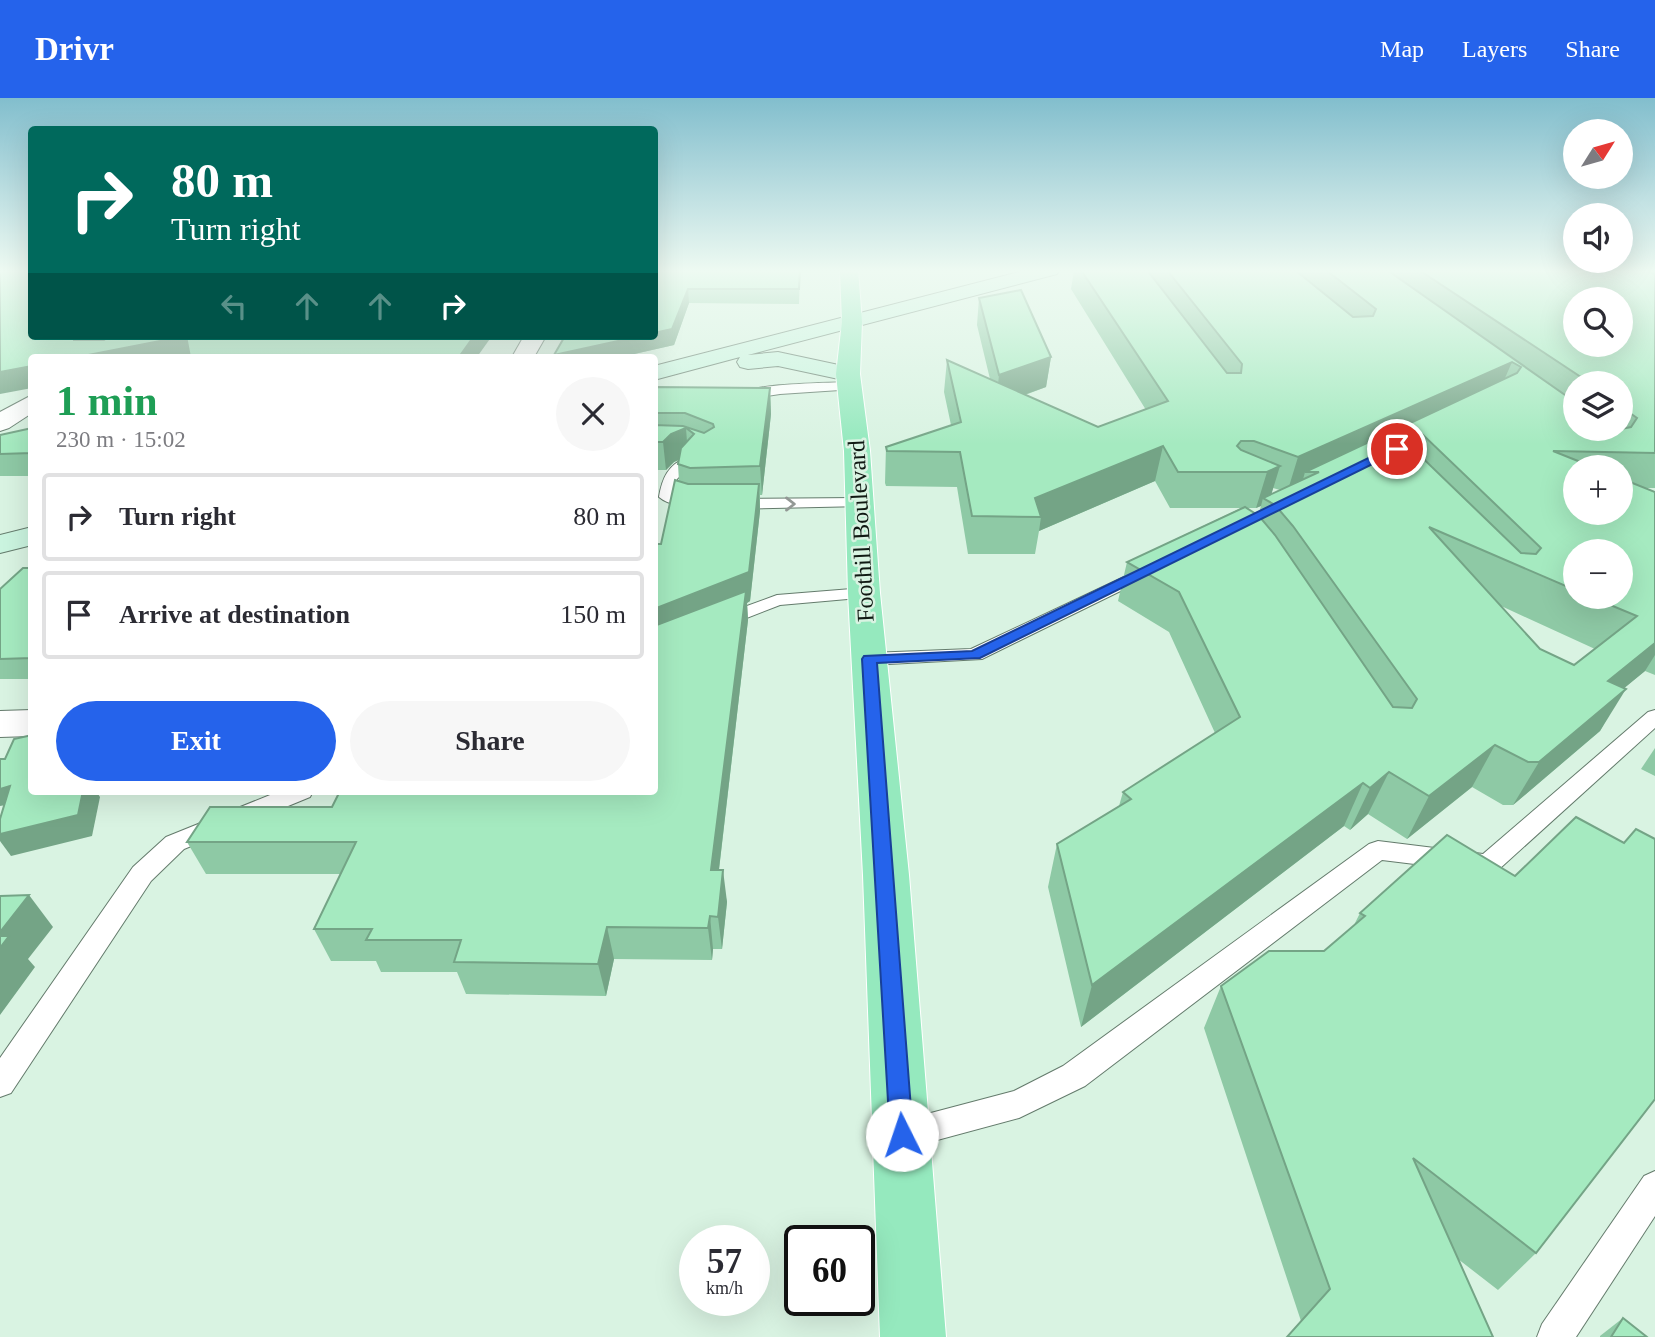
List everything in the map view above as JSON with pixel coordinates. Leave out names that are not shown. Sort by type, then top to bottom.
[{"type":"main road","points":[[658,372],[829,328]]},
{"type":"main road","name":"Foothill Boulevard","points":[[852,328],[849,380],[902,1135],[913,1337]]},
{"type":"main road","points":[[687,364],[720,368],[778,359],[849,380]]},
{"type":"main road","points":[[1,545],[28,537]]},
{"type":"street","points":[[0,424],[28,405]]},
{"type":"street","points":[[0,724],[28,723]]},
{"type":"lane","points":[[727,398],[849,380]]},
{"type":"lane","points":[[691,453],[670,478],[667,497],[691,504],[858,503]]},
{"type":"lane","points":[[870,659],[975,655],[1158,566]]},
{"type":"lane","points":[[704,629],[777,600],[864,593]]},
{"type":"lane","points":[[902,1135],[1019,1104],[1074,1076],[1378,850],[1488,864],[1655,717]]},
{"type":"lane","points":[[0,1083],[150,866],[175,843],[292,795]]},
{"type":"lane","points":[[1555,1337],[1655,1187]]},
{"type":"building","points":[[0,328],[28,328],[28,340],[165,340],[93,354],[28,354],[28,367],[0,372]]},
{"type":"building","points":[[658,328],[672,329],[658,332]]},
{"type":"building","points":[[987,328],[1038,328],[1051,357],[999,375]]},
{"type":"building","points":[[1119,328],[1192,328],[1227,373],[1241,373],[1242,364],[1213,328],[1469,328],[1563,394],[1563,441],[1633,441],[1633,424],[1637,418],[1633,415],[1633,371],[1572,371],[1506,328],[1563,328],[1563,357],[1633,357],[1633,328],[1655,328],[1655,453],[1553,451],[1563,455],[1563,525],[1633,525],[1633,483],[1655,492],[1655,643],[1608,681],[1626,689],[1539,762],[1528,762],[1495,745],[1429,796],[1389,772],[1370,788],[1363,783],[1092,985],[1057,844],[1131,799],[1123,792],[1240,717],[1179,592],[1127,562],[1245,507],[1259,516],[1275,535],[1393,707],[1412,708],[1417,699],[1293,526],[1275,505],[1263,498],[1319,472],[1305,472],[1388,433],[1405,441],[1521,553],[1536,554],[1541,548],[1419,431],[1406,425],[1517,373],[1521,367],[1512,362],[1298,457],[1254,441],[1241,441],[1237,446],[1241,450],[1280,466],[1267,472],[1178,472],[1163,446],[1035,498],[1041,517],[972,516],[960,452],[887,451],[886,447],[961,422],[947,360],[1098,427],[1168,401]],"holes":[[[1429,527],[1563,585],[1563,539],[1633,539],[1633,609],[1620,609],[1637,616],[1574,665],[1540,649]]]},
{"type":"building","points":[[187,340],[471,340],[461,354],[189,354]]},
{"type":"building","points":[[563,340],[623,340],[559,354],[555,354]]},
{"type":"building","points":[[658,387],[770,388],[760,466],[690,468],[678,464],[681,448],[694,434],[686,428],[671,434],[663,442],[658,442],[658,425],[683,426],[704,433],[714,427],[713,424],[685,413],[658,413]]},
{"type":"building","points":[[28,429],[28,453],[0,454],[0,435]]},
{"type":"building","points":[[675,480],[688,484],[759,484],[749,572],[658,607],[658,544],[661,544]]},
{"type":"building","points":[[23,568],[28,568],[28,658],[0,659],[0,589]]},
{"type":"building","points":[[746,591],[711,870],[723,870],[718,917],[710,916],[708,928],[607,927],[598,964],[454,962],[461,940],[366,940],[372,929],[314,929],[356,842],[187,842],[210,807],[332,807],[338,795],[658,795],[658,624]]},
{"type":"building","points":[[28,736],[28,795],[82,795],[78,815],[0,834],[0,819],[10,786],[0,789],[0,759],[5,759],[14,739]]},
{"type":"building","points":[[1576,817],[1624,843],[1636,829],[1655,839],[1655,1099],[1536,1253],[1413,1158],[1493,1337],[1287,1337],[1330,1289],[1221,986],[1269,951],[1324,951],[1365,916],[1360,913],[1447,835],[1515,876]]},
{"type":"building","points":[[29,895],[0,932],[0,896]]},
{"type":"building","points":[[0,936],[9,936],[0,948]]},
{"type":"building","points":[[1623,1318],[1647,1337],[1611,1337]]},
{"type":"route","points":[[902,1135],[870,659],[975,655],[1397,449]]}]
